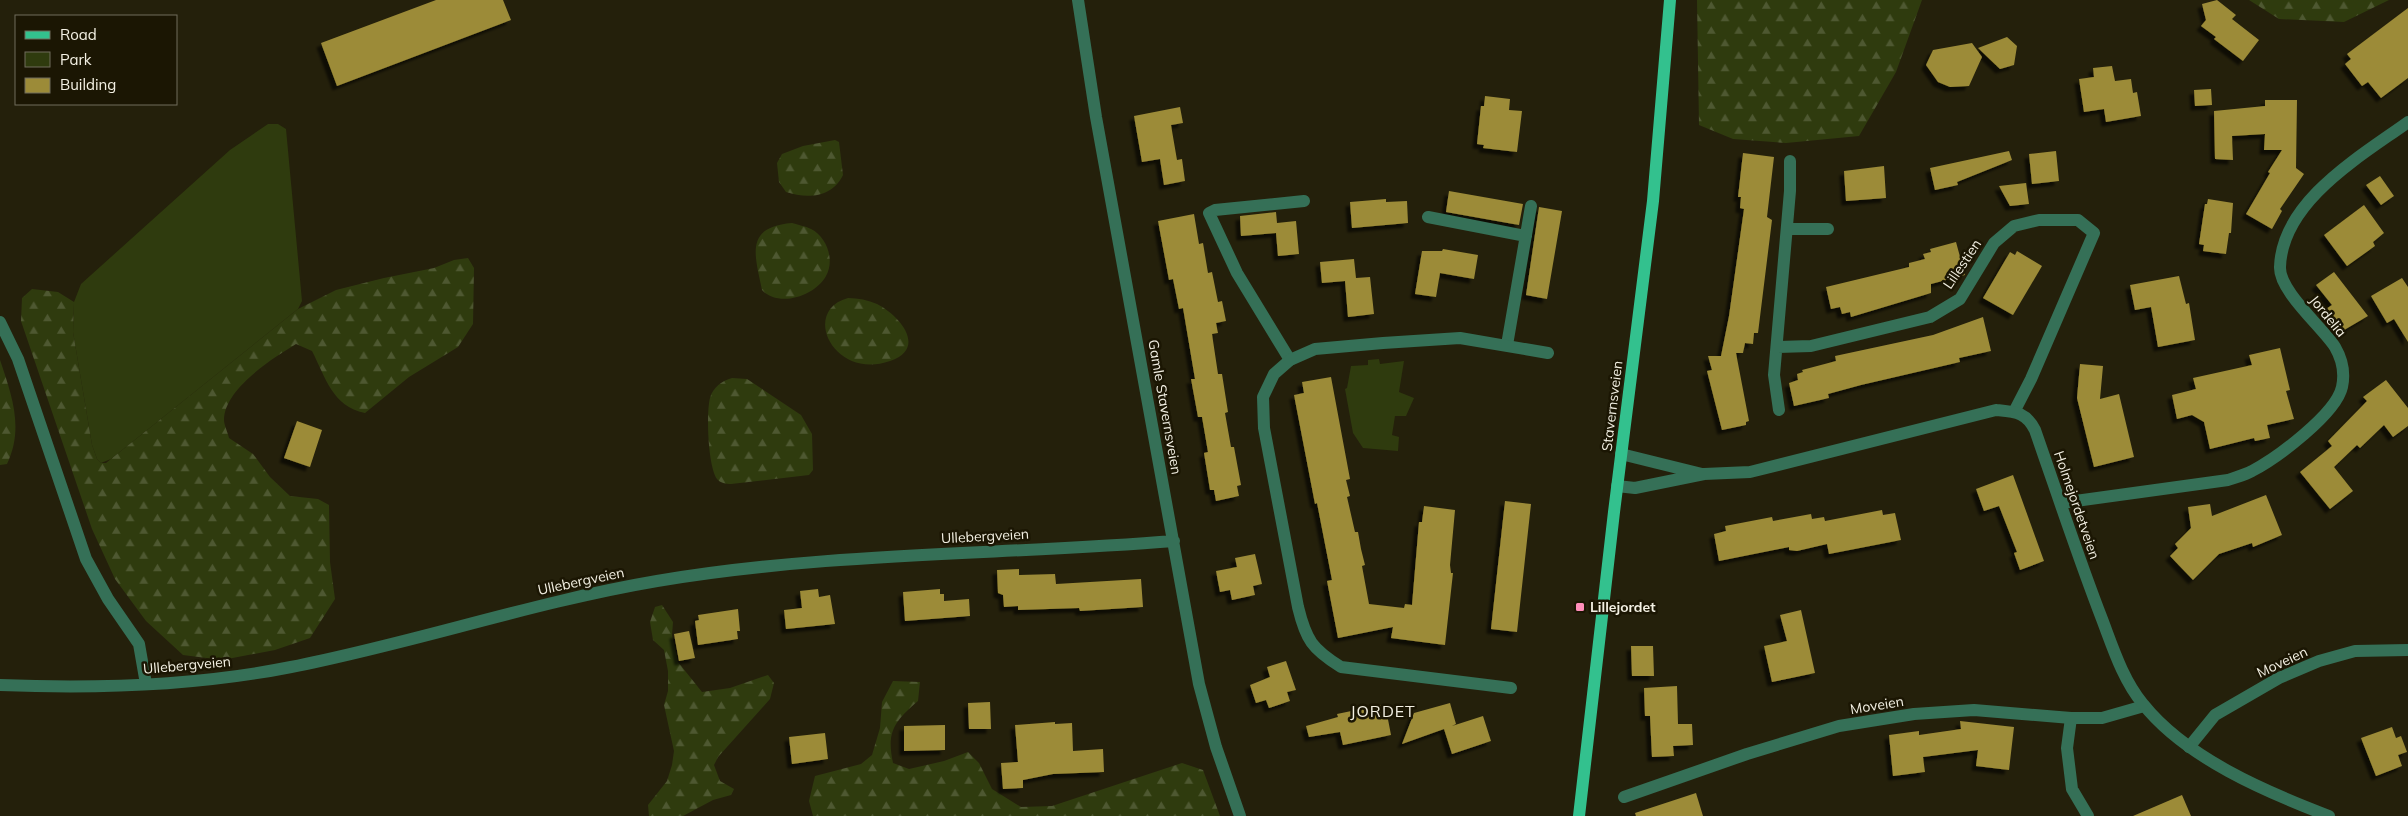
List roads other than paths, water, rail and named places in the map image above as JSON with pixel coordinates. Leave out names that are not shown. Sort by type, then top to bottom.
[{"type":"main road","name":"Stavernsveien","points":[[1579,816],[1617,486],[1654,201],[1670,0]]},
{"type":"street","name":"Gamle Stavernsveien","points":[[1078,0],[1096,117],[1199,684],[1216,747],[1240,816]]},
{"type":"street","name":"Jordelia","points":[[2061,503],[2228,480],[2252,471],[2304,434],[2334,404],[2342,387],[2343,370],[2341,358],[2334,346],[2290,293],[2279,269],[2284,244],[2299,214],[2332,177],[2408,122]]},
{"type":"street","points":[[1779,410],[1774,375],[1787,229],[1790,161]]},
{"type":"street","points":[[1290,360],[1237,273],[1209,213],[1215,210],[1304,201]]},
{"type":"street","points":[[1508,345],[1531,206]]},
{"type":"street","points":[[1428,217],[1526,236]]},
{"type":"street","name":"Lillestien","points":[[1777,347],[1812,346],[1930,317],[1960,299],[1994,243],[2014,226],[2039,220],[2078,220],[2094,233],[2031,380],[2014,412]]},
{"type":"street","points":[[1787,229],[1828,230]]},
{"type":"street","points":[[0,322],[18,359],[86,559],[108,599],[139,644],[146,684]]},
{"type":"street","points":[[1511,688],[1341,668],[1319,654],[1304,631],[1264,428],[1263,397],[1274,374],[1290,360],[1315,349],[1460,338],[1548,353]]},
{"type":"street","points":[[1617,486],[1635,488],[1704,474],[1750,472],[1966,416],[1996,410],[2014,412]]},
{"type":"street","name":"Holmejordetveien","points":[[2014,412],[2029,418],[2036,430],[2080,562],[2119,664],[2131,689],[2144,706],[2158,722],[2189,747],[2277,796],[2329,816]]},
{"type":"street","points":[[1621,454],[1704,474]]},
{"type":"street","name":"Ullebergveien","points":[[0,685],[73,687],[146,684],[246,675],[296,666],[570,599],[705,574],[852,559],[1174,541]]},
{"type":"street","name":"Moveien","points":[[2189,747],[2215,715],[2279,678],[2319,661],[2355,651],[2408,650]]},
{"type":"street","name":"Moveien","points":[[1624,797],[1747,754],[1838,726],[1914,714],[1974,710],[2071,718],[2102,718],[2144,706]]},
{"type":"street","points":[[2071,718],[2067,748],[2072,789],[2088,816]]},
{"type":"place","name":"Lillejordet","points":[[1580,607]]},
{"type":"district","name":"JORDET","points":[[1383,711]]}]
